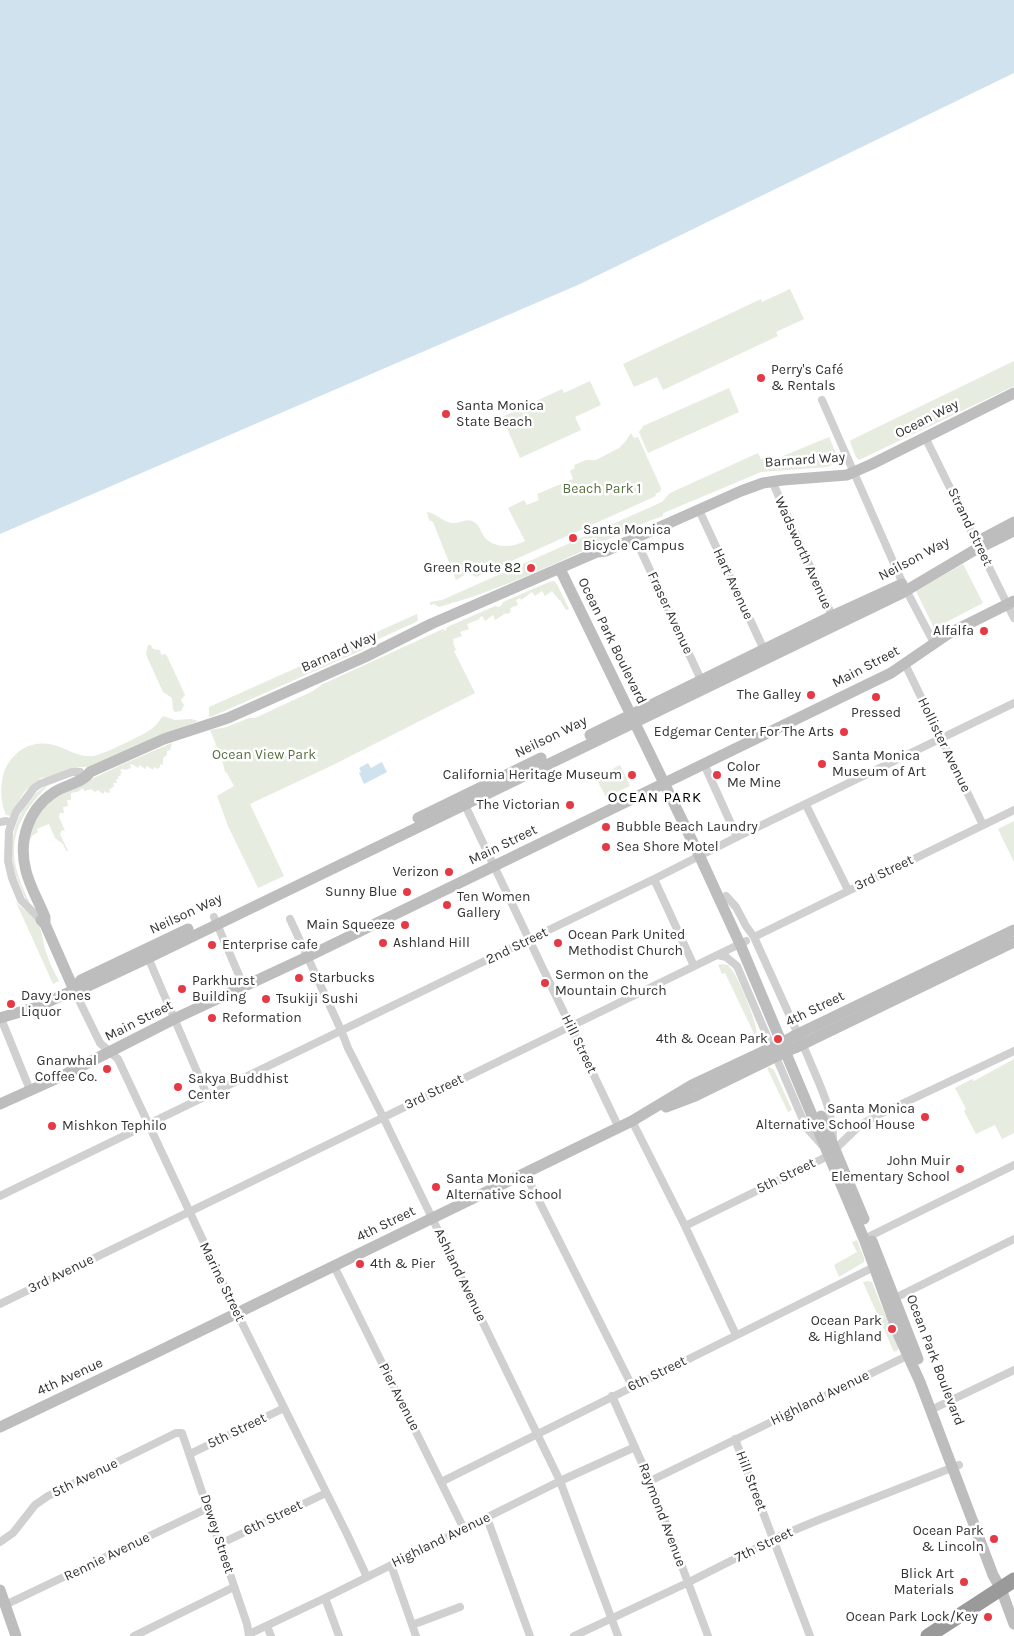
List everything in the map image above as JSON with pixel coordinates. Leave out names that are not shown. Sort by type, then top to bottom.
[{"type":"highway","points":[[928,1636],[1014,1580]]},
{"type":"street","name":"Ocean Way","points":[[854,470],[872,464],[1014,393]]},
{"type":"street","points":[[822,400],[905,587],[934,643]]},
{"type":"street","name":"Strand Street","points":[[925,436],[978,545],[1011,603],[1014,618]]},
{"type":"street","name":"Barnard Way","points":[[597,552],[606,551],[741,491],[772,481],[847,475],[854,470]]},
{"type":"street","name":"Barnard Way","points":[[74,990],[42,922],[21,900],[12,878],[8,861],[7,852],[12,823],[22,802],[40,784],[72,772],[85,772],[164,739],[228,718],[431,624],[597,552],[606,544],[619,538],[749,482],[784,474],[854,470]]},
{"type":"street","name":"Wadsworth Avenue","points":[[772,481],[834,621]]},
{"type":"street","name":"Hart Avenue","points":[[699,510],[766,654]]},
{"type":"street","name":"Neilson Way","points":[[0,1017],[37,1007],[74,990],[86,987],[146,954],[905,587],[1014,522]]},
{"type":"street","name":"Neilson Way","points":[[978,545],[1014,531]]},
{"type":"street","name":"Fraser Avenue","points":[[635,538],[703,684]]},
{"type":"street","name":"Ocean Park Boulevard","points":[[564,567],[703,855],[798,1040],[832,1118],[831,1149]]},
{"type":"street","name":"Main Street","points":[[0,1104],[859,689],[905,664],[948,634],[1011,603]]},
{"type":"street","name":"Hollister Avenue","points":[[905,664],[983,825]]},
{"type":"street","name":"2nd Street","points":[[0,1196],[1014,703]]},
{"type":"street","points":[[704,764],[737,837]]},
{"type":"street","name":"Barnard Way","points":[[42,922],[45,917],[28,879],[24,864],[23,851],[26,830],[32,815],[47,797],[58,789],[84,778],[85,772]]},
{"type":"street","name":"Hill Street","points":[[462,801],[619,1128]]},
{"type":"street","points":[[806,805],[848,890]]},
{"type":"street","name":"3rd Street","points":[[123,1244],[1014,810]]},
{"type":"street","points":[[0,822],[12,823]]},
{"type":"street","name":"Ocean Park Boulevard","points":[[703,855],[726,896],[746,940],[867,1238],[900,1336],[909,1356],[914,1357],[937,1407],[956,1466]]},
{"type":"street","points":[[654,879],[694,966]]},
{"type":"street","name":"Ashland Avenue","points":[[290,919],[348,1048],[560,1482],[618,1636]]},
{"type":"street","points":[[215,921],[244,987]]},
{"type":"street","name":"4th Street","points":[[153,1354],[619,1128],[692,1086],[776,1051],[1014,930]]},
{"type":"street","points":[[718,955],[726,957],[737,966],[746,940]]},
{"type":"street","name":"4th Street","points":[[798,1040],[1014,942]]},
{"type":"street","points":[[146,954],[207,1095]]},
{"type":"street","name":"Ocean Park Boulevard","points":[[737,966],[776,1051],[806,1128],[831,1149]]},
{"type":"street","name":"Marine Street","points":[[74,990],[100,1043],[118,1059],[147,1125],[366,1578]]},
{"type":"street","points":[[0,1017],[30,1090]]},
{"type":"street","name":"5th Street","points":[[685,1226],[831,1149],[858,1127],[874,1117],[1014,1051]]},
{"type":"street","points":[[632,1121],[685,1226],[736,1335]]},
{"type":"street","points":[[867,1238],[1014,1165]]},
{"type":"street","points":[[525,1174],[632,1386]]},
{"type":"street","name":"Ocean Park Boulevard","points":[[867,1238],[880,1275],[895,1298],[923,1380],[956,1466],[1000,1571],[1001,1589],[1014,1624]]},
{"type":"street","points":[[895,1298],[1014,1239]]},
{"type":"street","name":"3rd Avenue","points":[[0,1304],[123,1244]]},
{"type":"street","name":"Pier Avenue","points":[[334,1266],[464,1529]]},
{"type":"street","name":"6th Street","points":[[441,1482],[853,1278],[880,1275]]},
{"type":"street","name":"4th Avenue","points":[[0,1426],[153,1354]]},
{"type":"street","name":"Highland Avenue","points":[[650,1481],[909,1356]]},
{"type":"street","points":[[937,1407],[1014,1370]]},
{"type":"street","name":"Raymond Avenue","points":[[612,1396],[650,1481],[708,1636]]},
{"type":"street","name":"5th Street","points":[[190,1454],[284,1408]]},
{"type":"street","name":"5th Avenue","points":[[0,1542],[13,1533],[36,1505],[48,1496],[176,1433],[182,1434]]},
{"type":"street","name":"Dewey Street","points":[[182,1434],[247,1624],[249,1635]]},
{"type":"street","name":"Hill Street","points":[[735,1439],[810,1636]]},
{"type":"street","name":"Highland Avenue","points":[[249,1635],[635,1447]]},
{"type":"street","name":"7th Street","points":[[574,1636],[816,1520],[956,1466]]},
{"type":"street","name":"6th Street","points":[[220,1544],[326,1493]]},
{"type":"street","name":"Rennie Avenue","points":[[5,1605],[208,1508]]},
{"type":"street","points":[[487,1518],[530,1636]]},
{"type":"street","points":[[391,1565],[416,1636]]},
{"type":"street","points":[[134,1636],[234,1587]]},
{"type":"street","points":[[0,1590],[16,1636]]},
{"type":"street","points":[[325,1598],[339,1636]]},
{"type":"street","points":[[412,1625],[460,1608]]},
{"type":"street","points":[[267,1626],[271,1636]]},
{"type":"green space","points":[[790,289],[804,319],[776,332],[778,336],[663,390],[657,377],[634,387],[623,364],[761,299],[762,302]]},
{"type":"green space","points":[[1014,361],[1014,386],[859,460],[856,457],[850,442],[851,440]]},
{"type":"green space","points":[[590,381],[601,405],[575,417],[581,430],[520,458],[502,417],[562,389],[564,393]]},
{"type":"green space","points":[[729,388],[739,412],[648,453],[639,432],[643,426]]},
{"type":"green space","name":"Beach Park 1","points":[[631,433],[634,438],[638,437],[661,488],[660,492],[655,494],[656,496],[476,577],[468,573],[456,580],[433,522],[429,520],[427,512],[452,523],[466,520],[474,522],[487,540],[497,545],[508,546],[520,543],[525,541],[508,508],[524,500],[527,505],[539,500],[537,494],[573,479],[570,471],[575,468],[574,465],[586,460],[596,460],[619,448]]},
{"type":"green space","points":[[829,437],[839,460],[828,467],[761,472],[663,513],[663,516],[519,579],[439,607],[434,604],[430,605],[430,602],[442,600],[662,502],[670,493],[758,453],[761,459],[764,458],[771,461]]},
{"type":"green space","points":[[963,564],[983,603],[934,628],[916,591]]},
{"type":"green space","name":"Ocean View Park","points":[[554,581],[569,609],[566,610],[552,591],[545,596],[542,591],[535,596],[532,592],[521,600],[520,598],[516,600],[518,605],[510,608],[511,612],[495,620],[493,615],[485,621],[482,616],[480,619],[467,624],[469,629],[460,632],[462,636],[453,639],[456,650],[454,651],[475,693],[335,764],[250,804],[284,876],[258,888],[228,826],[217,796],[234,786],[225,772],[222,759],[210,730],[227,727],[249,718],[255,718],[313,691],[323,684],[443,629],[445,631],[447,627],[495,606],[501,606],[503,602]]},
{"type":"green space","points":[[417,614],[418,620],[416,622],[372,642],[362,650],[211,717],[209,716],[209,707]]},
{"type":"green space","points":[[148,645],[151,645],[153,649],[160,650],[161,655],[165,654],[167,656],[185,695],[181,700],[184,705],[181,711],[175,712],[173,710],[172,698],[163,692],[146,654]]},
{"type":"green space","points":[[163,716],[175,720],[191,719],[198,721],[89,767],[80,767],[52,777],[41,778],[25,791],[10,816],[6,815],[1,794],[4,772],[18,752],[32,745],[48,744],[79,755],[99,755],[145,733],[154,727]]},
{"type":"green space","points":[[172,743],[170,750],[167,751],[167,755],[163,758],[163,765],[160,764],[160,767],[157,769],[154,767],[153,770],[147,766],[145,769],[140,765],[138,768],[132,764],[130,765],[131,768],[121,769],[121,776],[118,776],[117,783],[113,783],[114,786],[109,790],[110,792],[107,793],[105,791],[103,794],[98,790],[95,792],[91,789],[85,791],[82,788],[78,792],[71,793],[71,800],[67,800],[68,806],[63,807],[64,813],[60,813],[59,817],[65,831],[62,830],[60,834],[68,851],[55,838],[49,824],[37,829],[38,832],[29,841],[31,828],[43,808],[58,795]]},
{"type":"green space","points":[[620,765],[630,786],[606,797],[598,782],[599,776]]},
{"type":"green space","points":[[48,785],[34,800],[24,815],[14,843],[17,872],[32,907],[25,899],[14,871],[12,843],[14,831],[23,809],[38,791]]},
{"type":"green space","points":[[1014,821],[1014,862],[998,829]]},
{"type":"green space","points":[[16,902],[35,918],[39,925],[47,956],[59,981],[53,984]]},
{"type":"green space","points":[[718,965],[728,965],[740,984],[755,1024],[760,1046],[725,973],[722,974]]},
{"type":"green space","points":[[1014,1059],[1014,1133],[1002,1139],[995,1125],[976,1134],[955,1088],[972,1079],[974,1081]]},
{"type":"green space","points":[[769,1067],[774,1070],[792,1110],[788,1112],[767,1068]]},
{"type":"green space","points":[[857,1240],[864,1262],[839,1277],[834,1265],[857,1252],[852,1242]]},
{"type":"green space","points":[[863,1282],[872,1282],[898,1347],[898,1350],[894,1352]]},
{"type":"water","points":[[0,0],[1014,0],[1014,73],[580,284],[0,534]]},
{"type":"water","points":[[382,762],[387,772],[364,784],[359,768],[368,763],[371,768]]},
{"type":"place","name":"Perry's Café & Rentals","points":[[761,378]]},
{"type":"place","name":"Santa Monica State Beach","points":[[446,414]]},
{"type":"place","name":"Santa Monica Bicycle Campus","points":[[573,538]]},
{"type":"place","name":"Green Route 82","points":[[531,568]]},
{"type":"place","name":"Alfalfa","points":[[984,631]]},
{"type":"place","name":"The Galley","points":[[811,695]]},
{"type":"place","name":"Pressed","points":[[876,697]]},
{"type":"place","name":"Edgemar Center For The Arts","points":[[844,732]]},
{"type":"place","name":"Santa Monica Museum of Art","points":[[822,764]]},
{"type":"place","name":"California Heritage Museum","points":[[632,775]]},
{"type":"place","name":"Color Me Mine","points":[[717,775]]},
{"type":"place","name":"The Victorian","points":[[570,805]]},
{"type":"place","name":"Bubble Beach Laundry","points":[[606,827]]},
{"type":"place","name":"Sea Shore Motel","points":[[606,847]]},
{"type":"place","name":"Verizon","points":[[449,872]]},
{"type":"place","name":"Sunny Blue","points":[[407,892]]},
{"type":"place","name":"Ten Women Gallery","points":[[447,905]]},
{"type":"place","name":"Main Squeeze","points":[[405,925]]},
{"type":"place","name":"Ashland Hill","points":[[383,943]]},
{"type":"place","name":"Ocean Park United Methodist Church","points":[[558,943]]},
{"type":"place","name":"Enterprise cafe","points":[[212,945]]},
{"type":"place","name":"Starbucks","points":[[299,978]]},
{"type":"place","name":"Sermon on the Mountain Church","points":[[545,983]]},
{"type":"place","name":"Parkhurst Building","points":[[182,989]]},
{"type":"place","name":"Tsukiji Sushi","points":[[266,999]]},
{"type":"place","name":"Davy Jones Liquor","points":[[11,1004]]},
{"type":"place","name":"Reformation","points":[[212,1018]]},
{"type":"place","name":"4th & Ocean Park","points":[[778,1039]]},
{"type":"place","name":"Gnarwhal Coffee Co.","points":[[107,1069]]},
{"type":"place","name":"Sakya Buddhist Center","points":[[178,1087]]},
{"type":"place","name":"Santa Monica Alternative School House","points":[[925,1117]]},
{"type":"place","name":"Mishkon Tephilo","points":[[52,1126]]},
{"type":"place","name":"John Muir Elementary School","points":[[960,1169]]},
{"type":"place","name":"Santa Monica Alternative School","points":[[436,1187]]},
{"type":"place","name":"4th & Pier","points":[[360,1264]]},
{"type":"place","name":"Ocean Park & Highland","points":[[892,1329]]},
{"type":"place","name":"Ocean Park & Lincoln","points":[[994,1539]]},
{"type":"place","name":"Blick Art Materials","points":[[964,1582]]},
{"type":"place","name":"Ocean Park Lock/Key","points":[[988,1617]]},
{"type":"district","name":"OCEAN PARK","points":[[655,798]]}]
